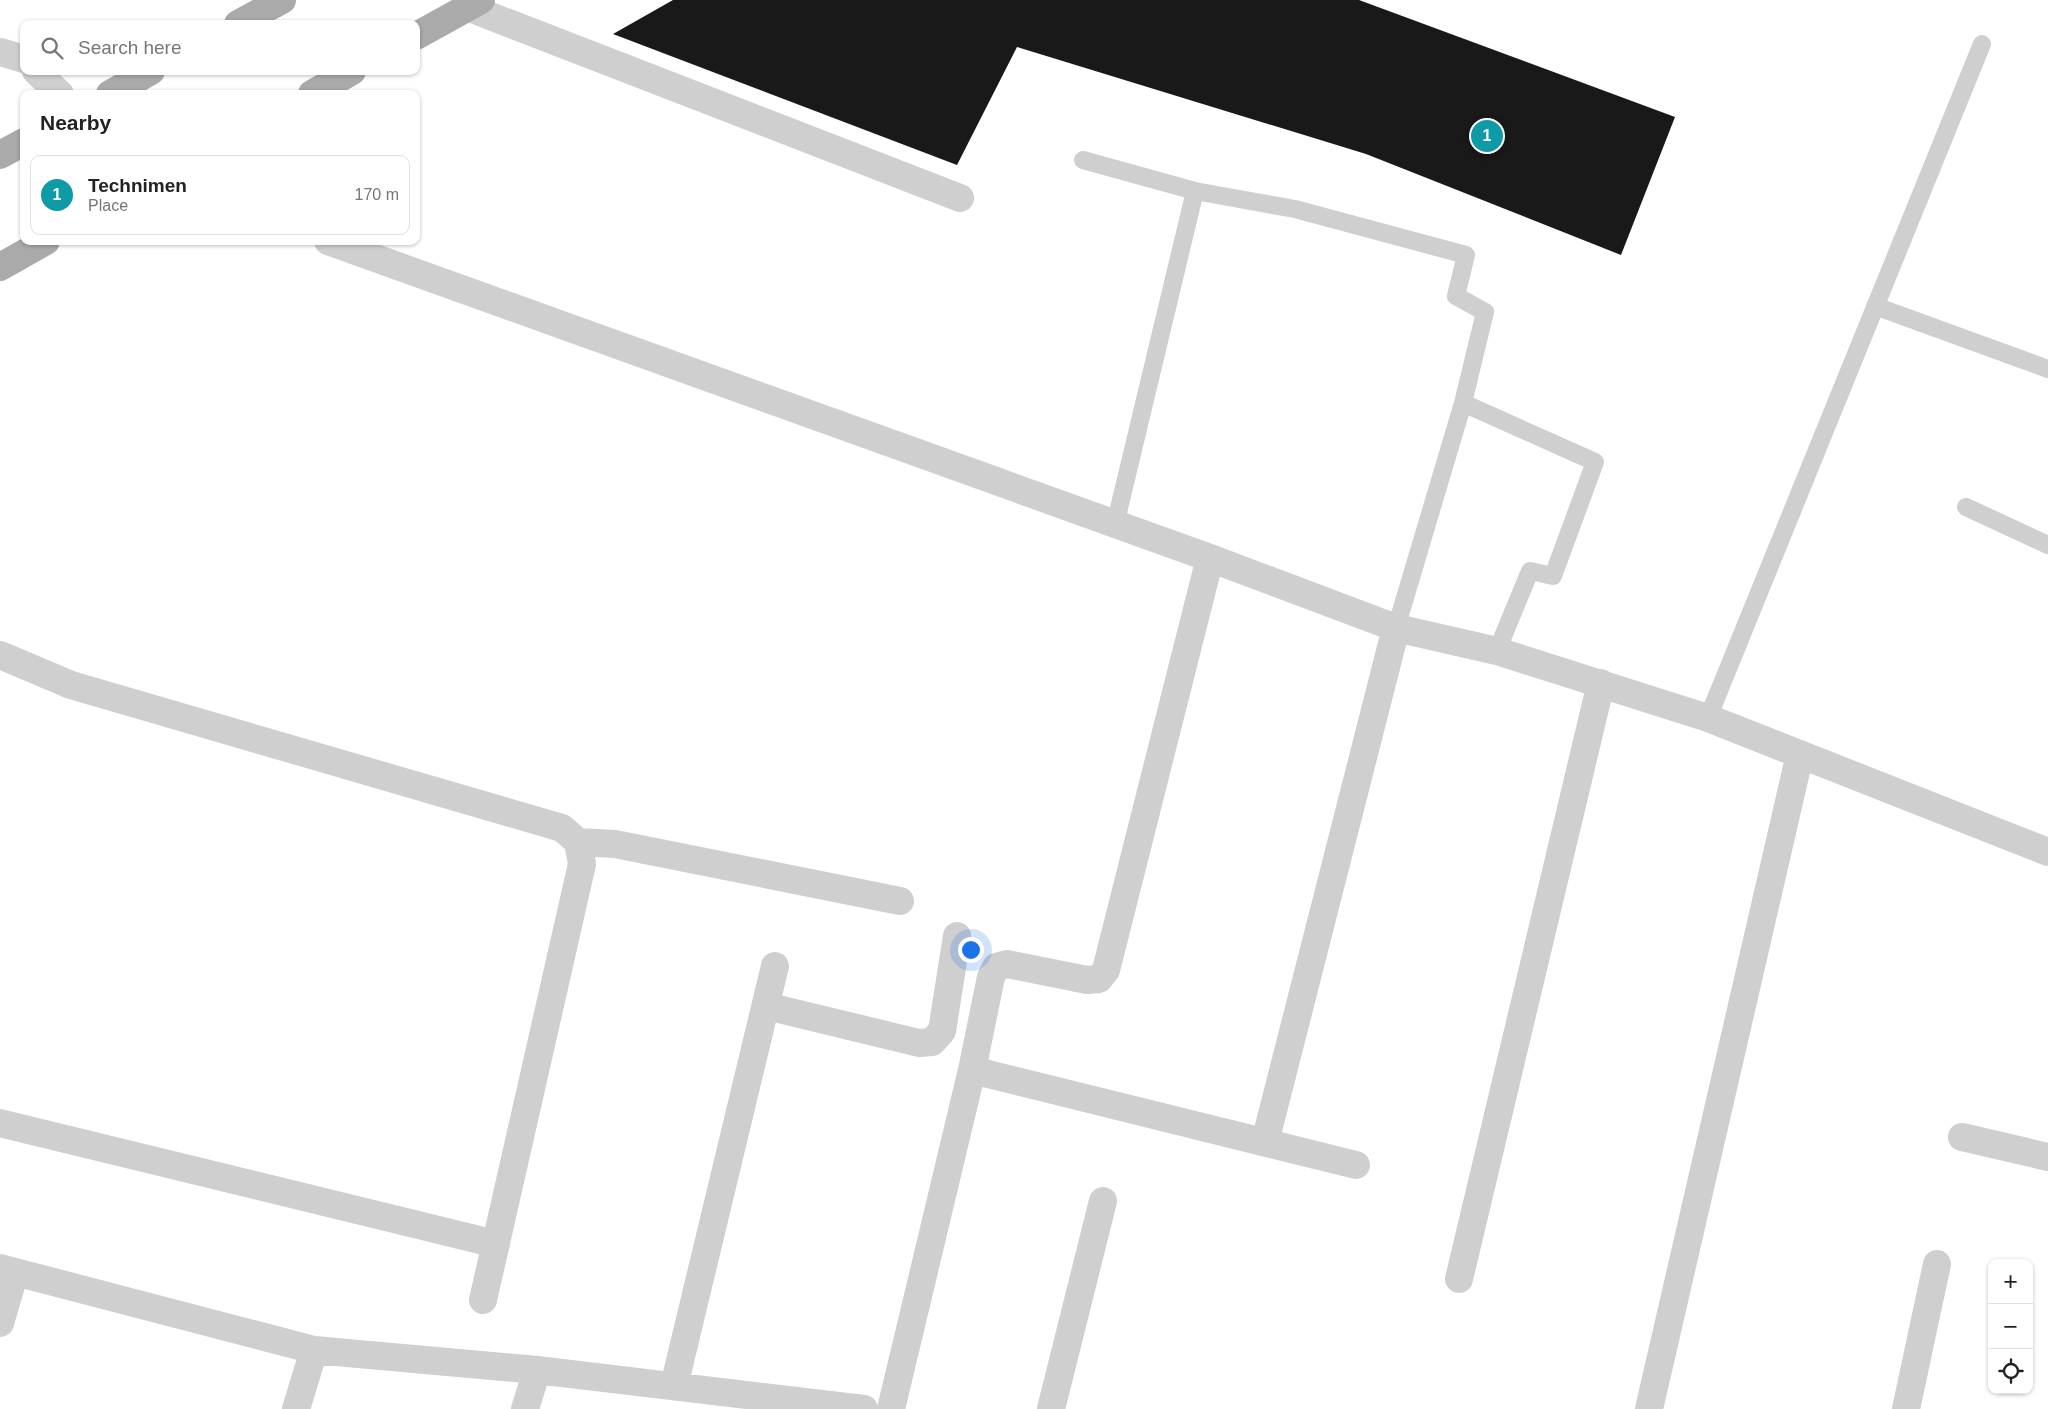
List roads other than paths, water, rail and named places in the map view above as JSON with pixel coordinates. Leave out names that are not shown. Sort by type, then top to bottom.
[{"type":"main road","points":[[245,20],[282,0]]},
{"type":"main road","points":[[420,34],[474,4]]},
{"type":"main road","points":[[117,90],[144,75]]},
{"type":"main road","points":[[319,90],[345,75]]},
{"type":"main road","points":[[0,155],[20,144]]},
{"type":"main road","points":[[0,267],[39,245]]},
{"type":"street","points":[[474,4],[960,198]]},
{"type":"street","points":[[0,52],[20,58]]},
{"type":"street","points":[[40,75],[56,90]]},
{"type":"street","points":[[339,245],[1210,558],[1396,628],[1497,651],[1708,718],[2048,852]]},
{"type":"street","points":[[891,1409],[972,1070],[991,977],[996,967],[1007,964],[1086,980],[1099,979],[1106,970],[1210,558]]},
{"type":"street","points":[[1265,1142],[1396,628]]},
{"type":"street","points":[[0,655],[71,685],[562,828],[578,842],[616,844],[900,901]]},
{"type":"street","points":[[1460,1279],[1601,683]]},
{"type":"street","points":[[1649,1409],[1800,754]]},
{"type":"street","points":[[483,1300],[582,864],[578,842]]},
{"type":"street","points":[[766,1006],[919,1043],[932,1042],[942,1032],[957,936]]},
{"type":"street","points":[[674,1386],[775,966]]},
{"type":"street","points":[[972,1070],[1356,1166]]},
{"type":"street","points":[[0,1122],[496,1244]]},
{"type":"street","points":[[1962,1137],[2048,1157]]},
{"type":"street","points":[[1050,1409],[1103,1201]]},
{"type":"street","points":[[1906,1409],[1938,1264]]},
{"type":"street","points":[[0,1323],[7,1270],[314,1350],[538,1370],[674,1386],[760,1403],[864,1409]]},
{"type":"street","points":[[296,1409],[314,1350]]},
{"type":"street","points":[[525,1409],[538,1370]]},
{"type":"lane","points":[[1708,718],[1982,44]]},
{"type":"lane","points":[[1083,160],[1195,191],[1295,209],[1466,255],[1456,296],[1486,312],[1463,403],[1396,628]]},
{"type":"lane","points":[[1115,525],[1195,191]]},
{"type":"lane","points":[[1875,306],[2048,368]]},
{"type":"lane","points":[[1463,403],[1595,462],[1553,576],[1530,571],[1497,651]]},
{"type":"lane","points":[[1966,508],[2048,545]]},
{"type":"place","name":"Technimen","points":[[1487,136]]}]
